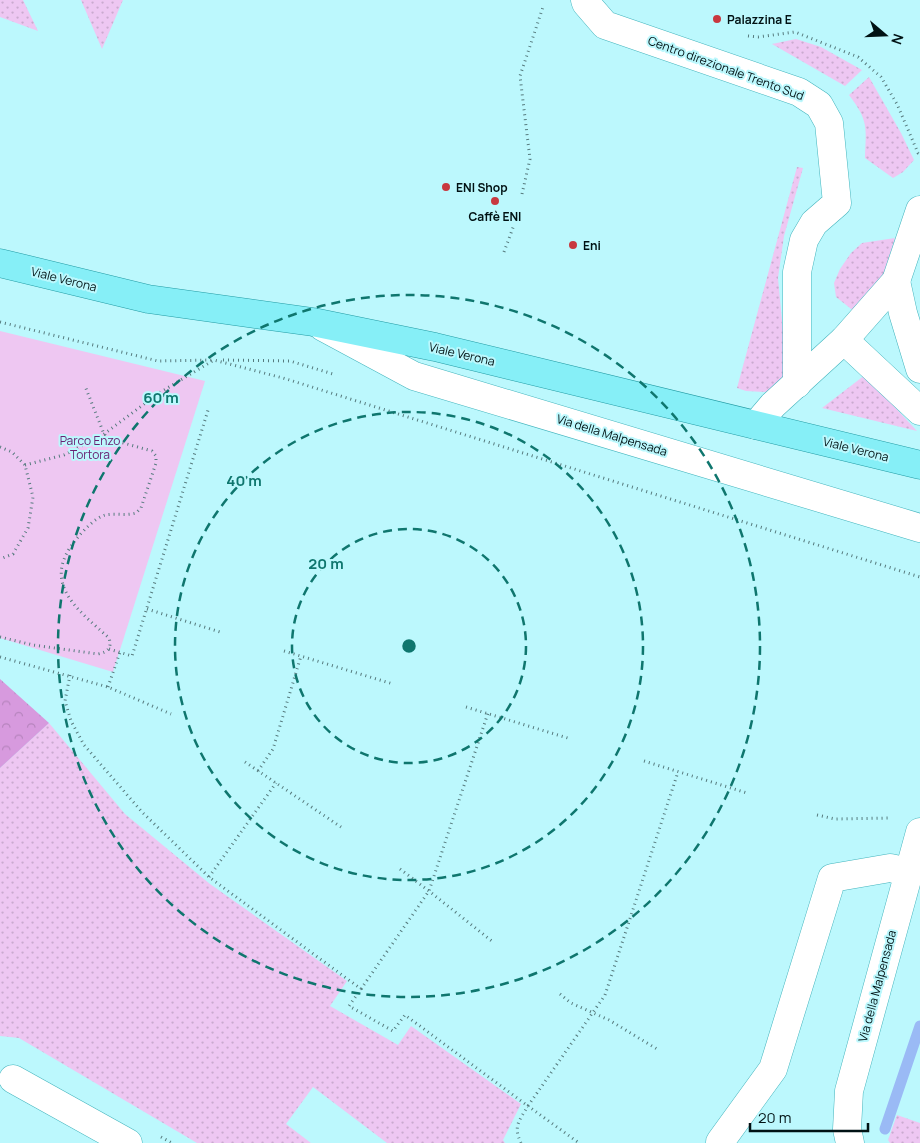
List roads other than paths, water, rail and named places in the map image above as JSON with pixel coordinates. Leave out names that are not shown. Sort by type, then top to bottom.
[{"type":"main road","name":"Viale Verona","points":[[0,263],[148,299],[313,322],[435,347],[920,465]]},
{"type":"street","name":"Centro direzionale Trento Sud","points":[[586,0],[586,3],[605,25],[799,92],[819,105],[829,124],[837,203],[814,223],[804,240],[797,272],[797,384]]},
{"type":"street","points":[[756,425],[773,405],[844,340],[896,281],[920,210]]},
{"type":"street","points":[[896,281],[903,313],[920,369]]},
{"type":"street","name":"Via della Malpensada","points":[[313,322],[414,376],[920,528]]},
{"type":"street","points":[[844,340],[920,411]]},
{"type":"street","name":"Via della Malpensada","points":[[850,1143],[847,1129],[848,1091],[920,832]]},
{"type":"street","points":[[721,1143],[773,1069],[832,878],[890,868],[909,872]]},
{"type":"street","points":[[13,1078],[128,1143]]},
{"type":"waterway","points":[[885,1129],[920,1026]]},
{"type":"place","name":"Palazzina E","points":[[717,19]]},
{"type":"place","name":"ENI Shop","points":[[446,187]]},
{"type":"place","name":"Caffè ENI","points":[[495,201]]},
{"type":"place","name":"Eni","points":[[573,245]]},
{"type":"park label","name":"Parco Enzo Tortora","points":[[90,447]]}]
